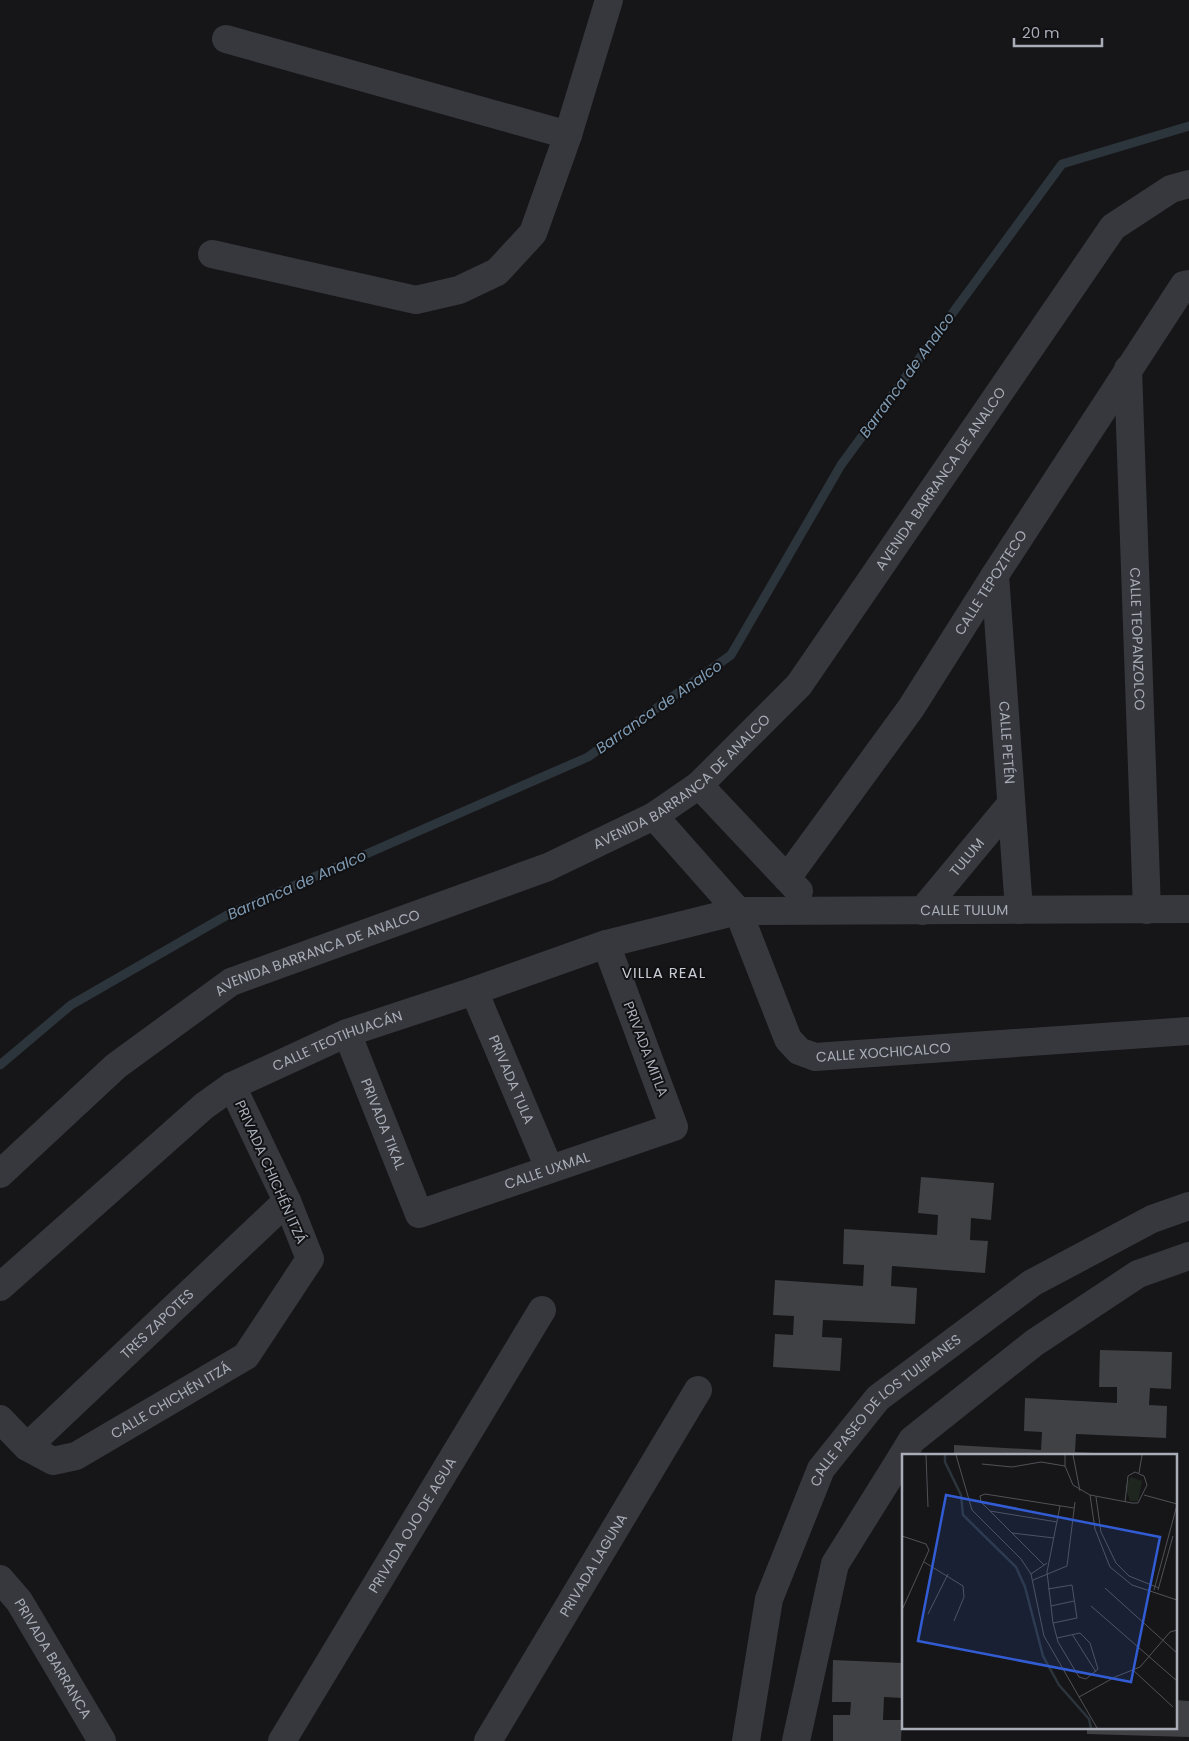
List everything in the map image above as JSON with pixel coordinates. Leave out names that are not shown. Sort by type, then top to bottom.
[{"type":"street","points":[[212,254],[416,300],[459,290],[496,272],[532,233],[568,135],[609,0]]},
{"type":"street","points":[[226,39],[568,135]]},
{"type":"street","name":"AVENIDA BARRANCA DE ANALCO","points":[[0,1174],[116,1066],[231,982],[548,867],[654,816],[699,785],[800,685],[1112,227],[1171,189],[1189,184]]},
{"type":"street","name":"CALLE TEPOZTECO","points":[[787,878],[911,708],[1128,369],[1184,285],[1189,284]]},
{"type":"street","name":"CALLE TEOPANZOLCO","points":[[1128,369],[1147,910]]},
{"type":"street","name":"CALLE PETÉN","points":[[995,575],[1019,910]]},
{"type":"street","points":[[699,785],[817,911]]},
{"type":"street","name":"TULUM","points":[[922,911],[1011,804]]},
{"type":"street","name":"CALLE XOCHICALCO","points":[[654,816],[738,912],[788,1039],[799,1051],[815,1057],[1189,1031]]},
{"type":"street","name":"CALLE TULUM","points":[[738,912],[1189,909]]},
{"type":"street","name":"CALLE TEOTIHUACÁN","points":[[0,1287],[204,1106],[232,1086],[346,1033],[474,991],[606,944],[738,912]]},
{"type":"street","name":"PRIVADA MITLA","points":[[606,944],[674,1127]]},
{"type":"street","name":"PRIVADA TULA","points":[[474,991],[549,1168]]},
{"type":"street","name":"PRIVADA TIKAL","points":[[346,1033],[419,1214]]},
{"type":"street","name":"PRIVADA CHICHÉN ITZÁ","points":[[232,1086],[288,1201],[310,1259]]},
{"type":"street","name":"CALLE UXMAL","points":[[419,1214],[549,1168],[674,1127]]},
{"type":"street","name":"TRES ZAPOTES","points":[[27,1446],[288,1201]]},
{"type":"street","name":"CALLE PASEO DE LOS TULIPANES","points":[[746,1741],[769,1599],[821,1469],[878,1398],[1032,1283],[1152,1219],[1189,1206]]},
{"type":"street","points":[[904,1454],[912,1440],[1034,1343],[1138,1274],[1189,1256]]},
{"type":"street","name":"CALLE CHICHÉN ITZÁ","points":[[0,1419],[27,1446],[53,1461],[76,1456],[246,1356],[310,1259]]},
{"type":"street","name":"PRIVADA OJO DE AGUA","points":[[282,1741],[542,1310]]},
{"type":"street","name":"PRIVADA LAGUNA","points":[[488,1741],[698,1390]]},
{"type":"street","points":[[796,1741],[835,1564],[902,1457]]},
{"type":"street","name":"PRIVADA BARRANCA","points":[[0,1579],[19,1601],[99,1739]]},
{"type":"building","points":[[921,1177],[994,1183],[991,1220],[971,1218],[970,1240],[988,1241],[985,1273],[892,1266],[891,1286],[917,1288],[915,1324],[823,1320],[822,1337],[842,1338],[840,1371],[773,1367],[775,1334],[793,1335],[794,1316],[773,1315],[775,1280],[863,1286],[864,1265],[843,1264],[844,1229],[937,1235],[938,1215],[918,1213]]},
{"type":"building","points":[[1100,1350],[1172,1352],[1171,1389],[1150,1388],[1149,1405],[1167,1406],[1166,1438],[1076,1434],[1075,1452],[1095,1454],[954,1454],[954,1445],[1041,1450],[1042,1432],[1024,1431],[1025,1398],[1117,1403],[1117,1387],[1099,1387]]},
{"type":"building","points":[[833,1660],[902,1663],[902,1698],[884,1697],[883,1720],[902,1720],[901,1741],[833,1741],[833,1715],[850,1715],[851,1702],[832,1702]]},
{"type":"building","points":[[1176,1700],[1189,1701],[1189,1737],[1087,1734],[1087,1728],[1176,1728]]},
{"type":"waterway","name":"Barranca de Analco","points":[[0,1065],[71,1005],[229,914],[588,757],[731,655],[841,465],[1062,164],[1189,126]]},
{"type":"district","name":"VILLA REAL","points":[[664,973]]}]
